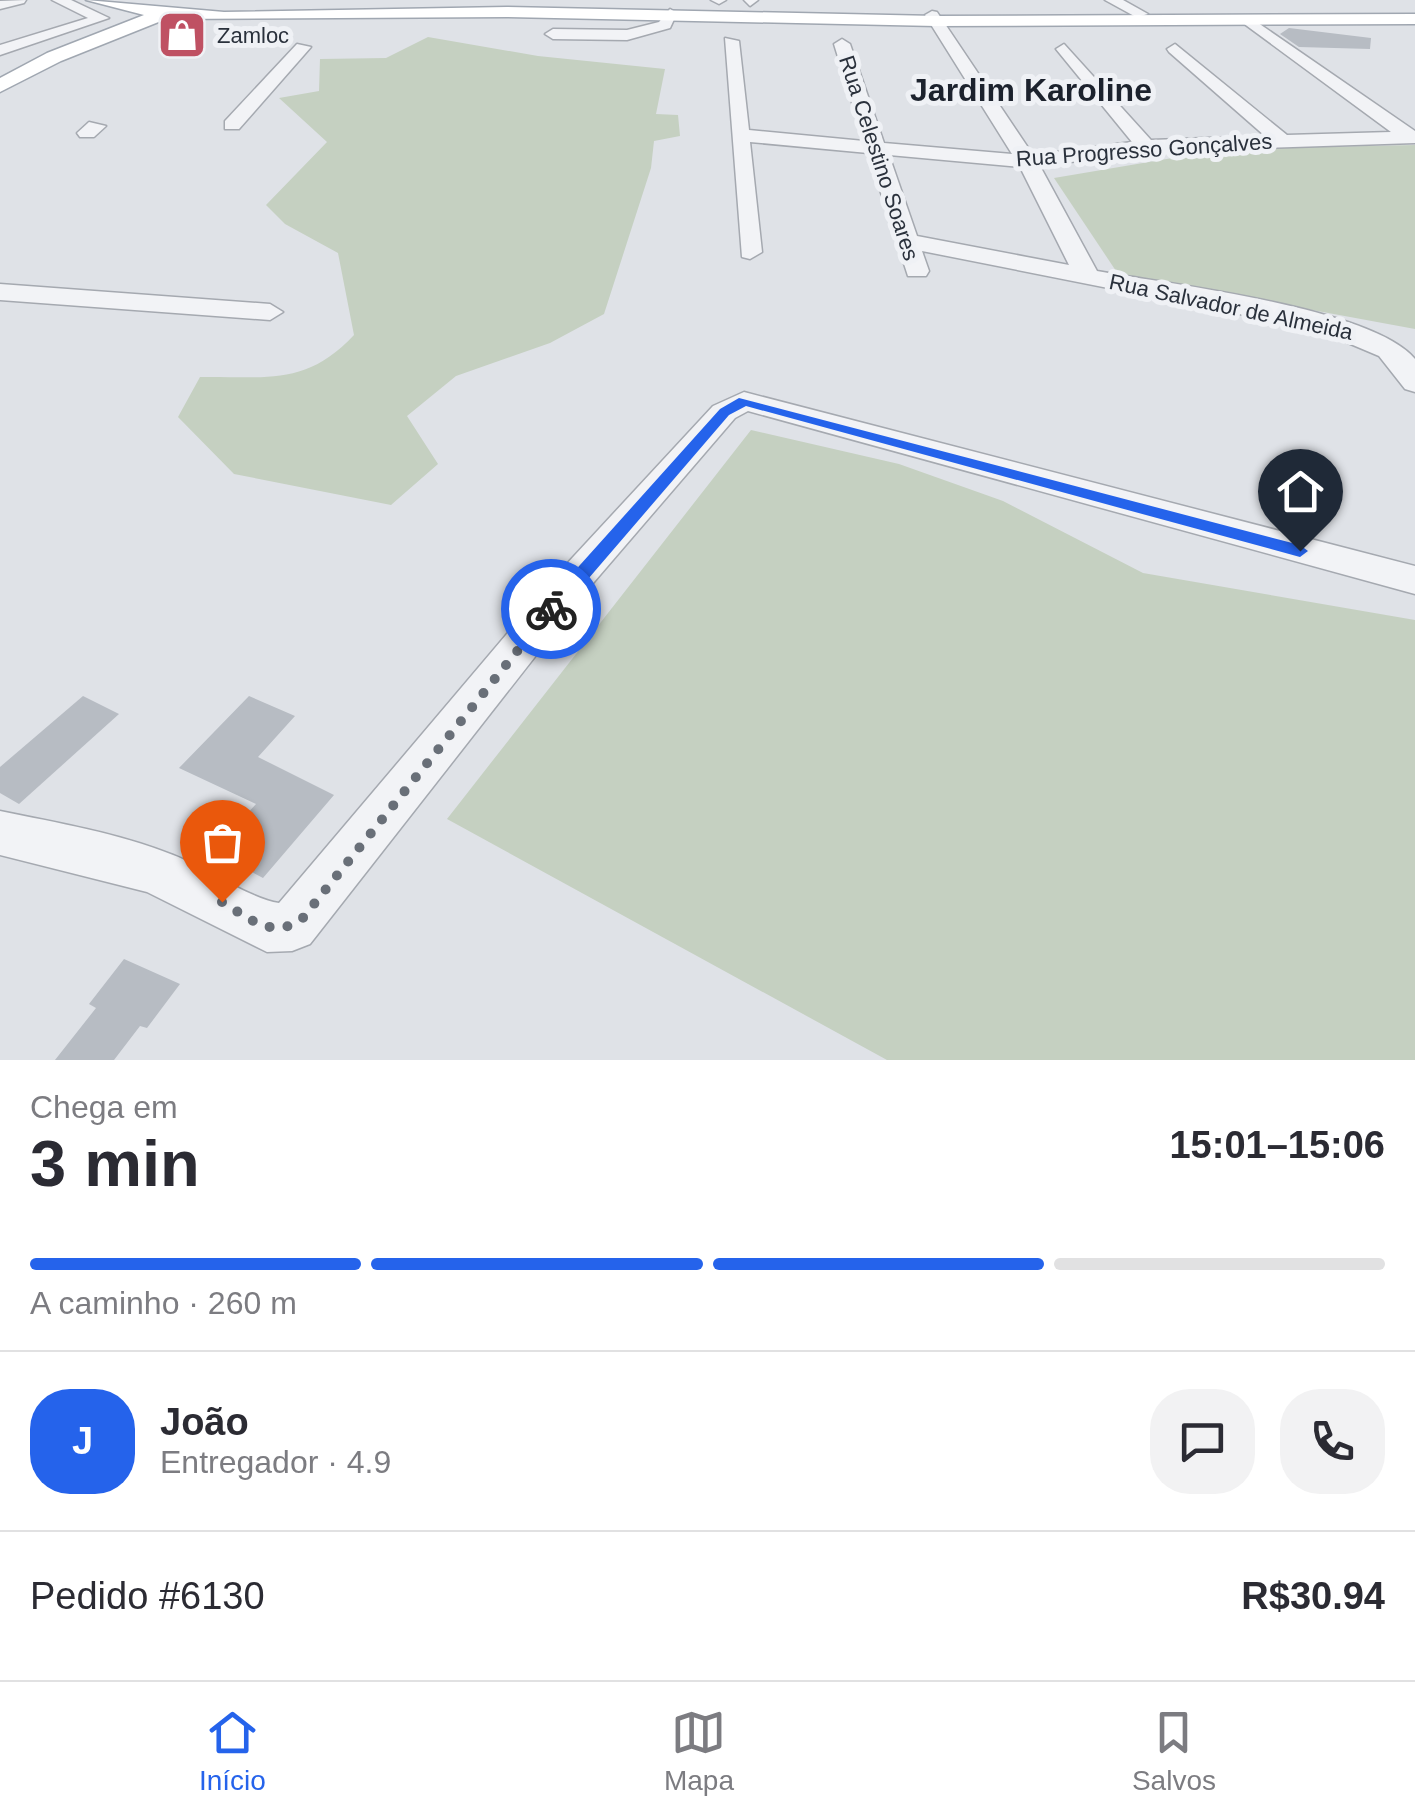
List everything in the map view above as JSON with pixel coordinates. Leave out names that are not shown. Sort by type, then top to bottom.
[{"type":"main road","points":[[94,0],[247,18],[632,6],[668,19],[748,4]]},
{"type":"main road","points":[[0,71],[147,9],[333,10],[598,0]]},
{"type":"main road","points":[[710,0],[934,18],[1415,16]]},
{"type":"main road","points":[[1328,0],[1359,16]]},
{"type":"main road","points":[[0,86],[147,9]]},
{"type":"main road","points":[[934,18],[1141,14],[1252,17]]},
{"type":"street","points":[[0,5],[20,0]]},
{"type":"street","points":[[5,50],[98,22],[101,16],[59,0]]},
{"type":"street","points":[[1112,0],[1141,14]]},
{"type":"street","name":"Rua Progresso Gonçalves","points":[[1229,0],[1412,137]]},
{"type":"street","points":[[934,18],[1026,162],[1086,276]]},
{"type":"street","points":[[556,28],[627,35],[668,19]]},
{"type":"street","points":[[732,41],[750,252]]},
{"type":"street","name":"Rua Celestino Soares","points":[[842,44],[917,272]]},
{"type":"street","points":[[232,125],[303,48]]},
{"type":"street","points":[[1064,49],[1146,146]]},
{"type":"street","points":[[1175,50],[1280,140]]},
{"type":"street","name":"Rua Progresso Gonçalves","points":[[740,135],[1026,162],[1077,159],[1146,146],[1412,137]]},
{"type":"street","name":"Rua Salvador de Almeida","points":[[907,241],[1350,332],[1392,352],[1411,371],[1415,383]]},
{"type":"street","points":[[0,292],[270,312]]},
{"type":"street","points":[[0,833],[96,853],[195,888],[271,930],[292,926],[576,579],[724,412],[744,401],[1415,580]]},
{"type":"green space","points":[[428,37],[538,56],[665,69],[656,114],[678,115],[680,136],[654,141],[651,168],[604,314],[550,343],[456,376],[407,416],[438,464],[391,505],[234,474],[178,417],[200,377],[265,377],[301,371],[336,352],[354,335],[338,253],[285,224],[266,205],[327,142],[279,98],[319,91],[320,59],[386,58]]},
{"type":"green space","points":[[1415,145],[1415,329],[1118,274],[1054,178],[1226,149]]},
{"type":"green space","points":[[751,430],[899,464],[1003,501],[1143,573],[1415,620],[1415,1060],[887,1060],[447,819]]},
{"type":"building","points":[[1289,28],[1371,38],[1370,49],[1299,47],[1280,34]]},
{"type":"building","points":[[83,696],[119,714],[19,804],[0,793],[0,767]]},
{"type":"building","points":[[249,696],[295,716],[258,757],[334,795],[263,878],[213,851],[256,804],[179,768]]},
{"type":"building","points":[[124,959],[180,984],[147,1028],[140,1026],[114,1060],[55,1060],[96,1008],[89,1004]]},
{"type":"way so far","points":[[222,902],[271,930],[282,930],[302,919],[551,609]]},
{"type":"place","name":"Zamloc","points":[[182,35]]},
{"type":"district","name":"Jardim Karoline","points":[[1031,90]]},
{"type":"route","points":[[551,609],[724,412],[744,401],[1300,551]]}]
